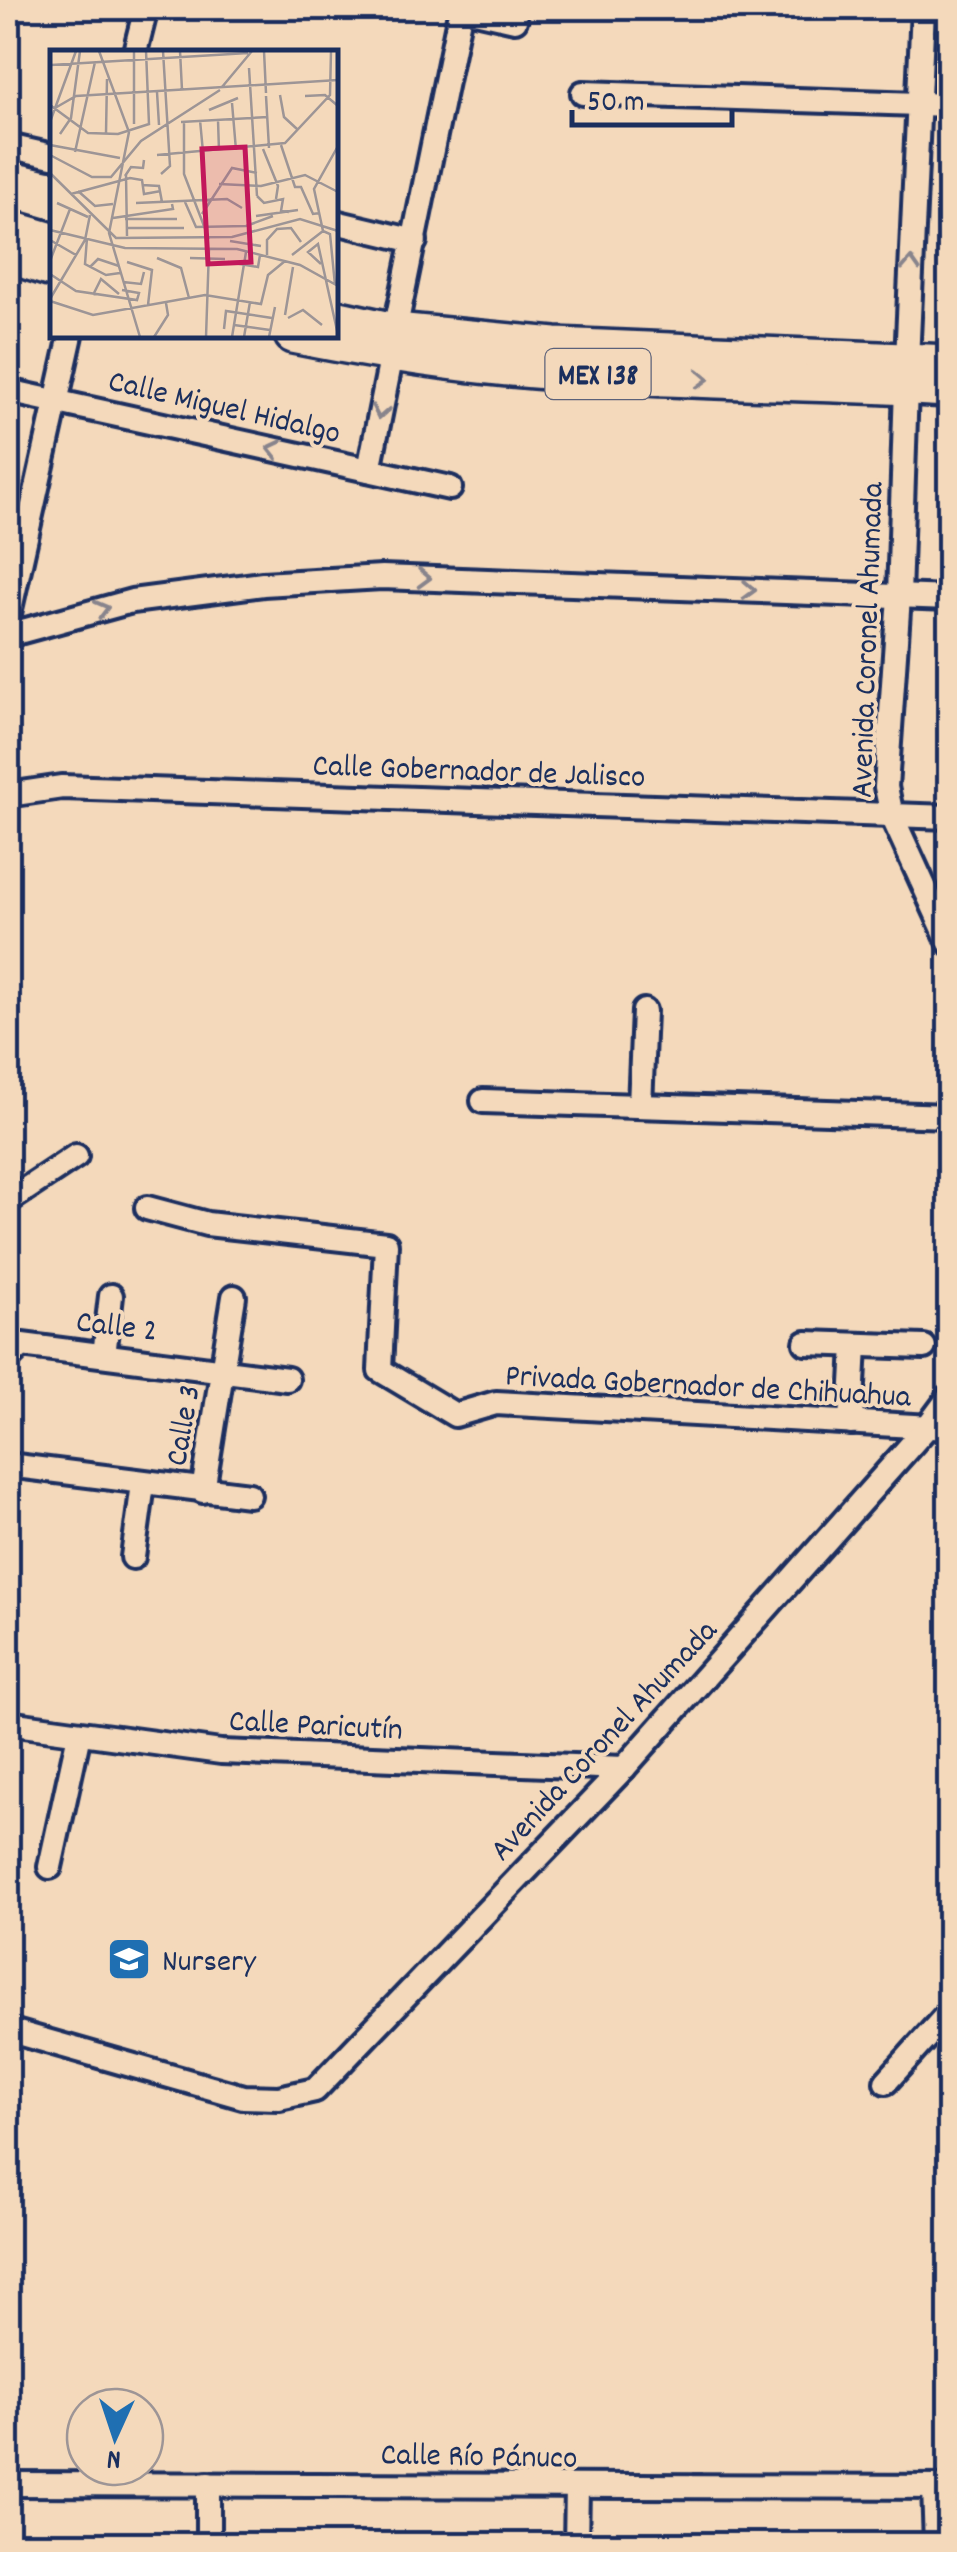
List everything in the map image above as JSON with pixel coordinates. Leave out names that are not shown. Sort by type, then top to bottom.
[{"type":"main road","points":[[8,228],[50,240]]},
{"type":"main road","points":[[8,255],[50,268]]},
{"type":"main road","name":"MEX 138","points":[[338,319],[394,343]]},
{"type":"main road","name":"MEX 138","points":[[331,338],[555,346],[906,374],[950,389]]},
{"type":"main road","name":"MEX 138","points":[[906,374],[950,364]]},
{"type":"street","points":[[136,50],[146,8]]},
{"type":"street","points":[[369,470],[461,8],[515,20]]},
{"type":"street","name":"Avenida Coronel Ahumada","points":[[923,8],[900,596],[886,787],[892,816],[950,943]]},
{"type":"street","points":[[583,93],[950,105]]},
{"type":"street","points":[[8,146],[50,156]]},
{"type":"street","points":[[338,223],[415,241]]},
{"type":"street","points":[[8,618],[70,338]]},
{"type":"street","name":"Calle Miguel Hidalgo","points":[[8,391],[450,488]]},
{"type":"street","points":[[8,635],[132,601],[264,584],[382,577],[950,598]]},
{"type":"street","name":"Calle Gobernador de Jalisco","points":[[8,795],[62,788],[950,817]]},
{"type":"street","points":[[640,1106],[644,1011]]},
{"type":"street","points":[[483,1101],[950,1116]]},
{"type":"street","points":[[8,1201],[76,1156]]},
{"type":"street","name":"Privada Gobernador de Chihuahua","points":[[148,1208],[207,1224],[386,1244],[380,1370],[455,1415],[496,1403],[938,1428]]},
{"type":"street","points":[[104,1355],[110,1296]]},
{"type":"street","name":"Calle 3","points":[[203,1491],[234,1296]]},
{"type":"street","points":[[806,1343],[924,1347]]},
{"type":"street","name":"Calle 2","points":[[8,1359],[22,1345],[287,1379]]},
{"type":"street","points":[[851,1423],[855,1345]]},
{"type":"street","name":"Avenida Coronel Ahumada","points":[[8,2030],[243,2097],[279,2098],[315,2090],[624,1768],[938,1428],[950,1396]]},
{"type":"street","points":[[8,1465],[249,1495]]},
{"type":"street","points":[[133,1557],[143,1484]]},
{"type":"street","name":"Calle Paricutín","points":[[8,1723],[222,1752],[624,1768]]},
{"type":"street","points":[[50,1867],[78,1734]]},
{"type":"street","points":[[886,2082],[950,2011]]},
{"type":"street","name":"Calle Río Pánuco","points":[[8,2484],[942,2487]]},
{"type":"street","points":[[208,2484],[208,2544]]},
{"type":"street","points":[[936,2544],[942,2487]]},
{"type":"street","points":[[576,2544],[577,2488]]},
{"type":"place","name":"Nursery","points":[[129,1959]]}]
